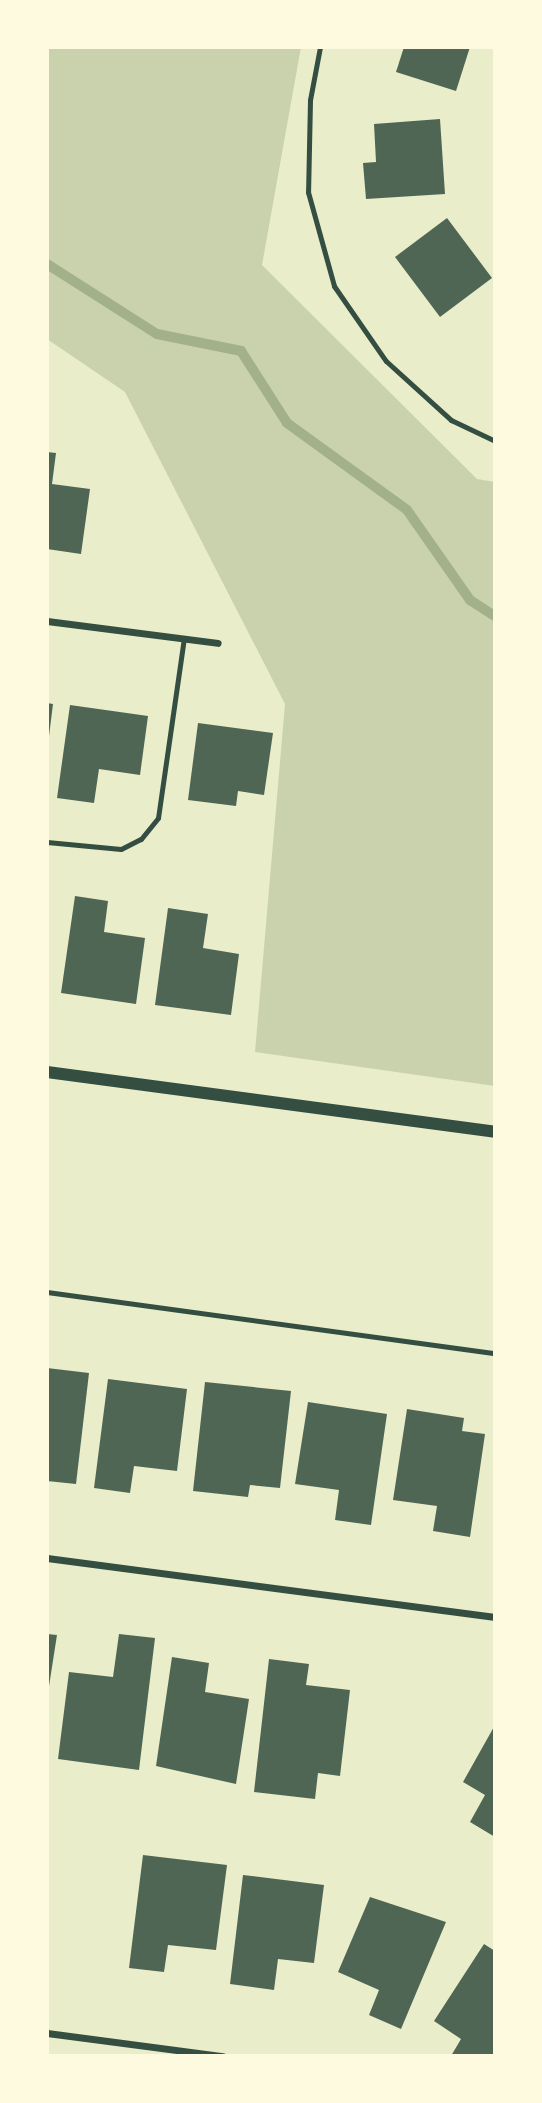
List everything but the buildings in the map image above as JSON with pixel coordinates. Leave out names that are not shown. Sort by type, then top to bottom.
[{"type":"street","points":[[47,621],[218,642]]},
{"type":"street","points":[[47,1072],[495,1132]]},
{"type":"street","points":[[47,1558],[495,1617]]},
{"type":"street","points":[[47,2033],[222,2056]]},
{"type":"lane","points":[[320,47],[310,100],[308,192],[334,286],[386,361],[452,419],[495,440]]},
{"type":"lane","points":[[47,842],[121,849],[141,839],[158,818],[184,638]]},
{"type":"lane","points":[[47,1292],[495,1353]]},
{"type":"green space","points":[[47,47],[301,47],[262,265],[477,479],[495,482],[495,1086],[255,1052],[285,704],[125,392],[47,339]]},
{"type":"waterway","points":[[47,264],[157,334],[241,351],[287,423],[407,510],[470,600],[495,616]]}]
